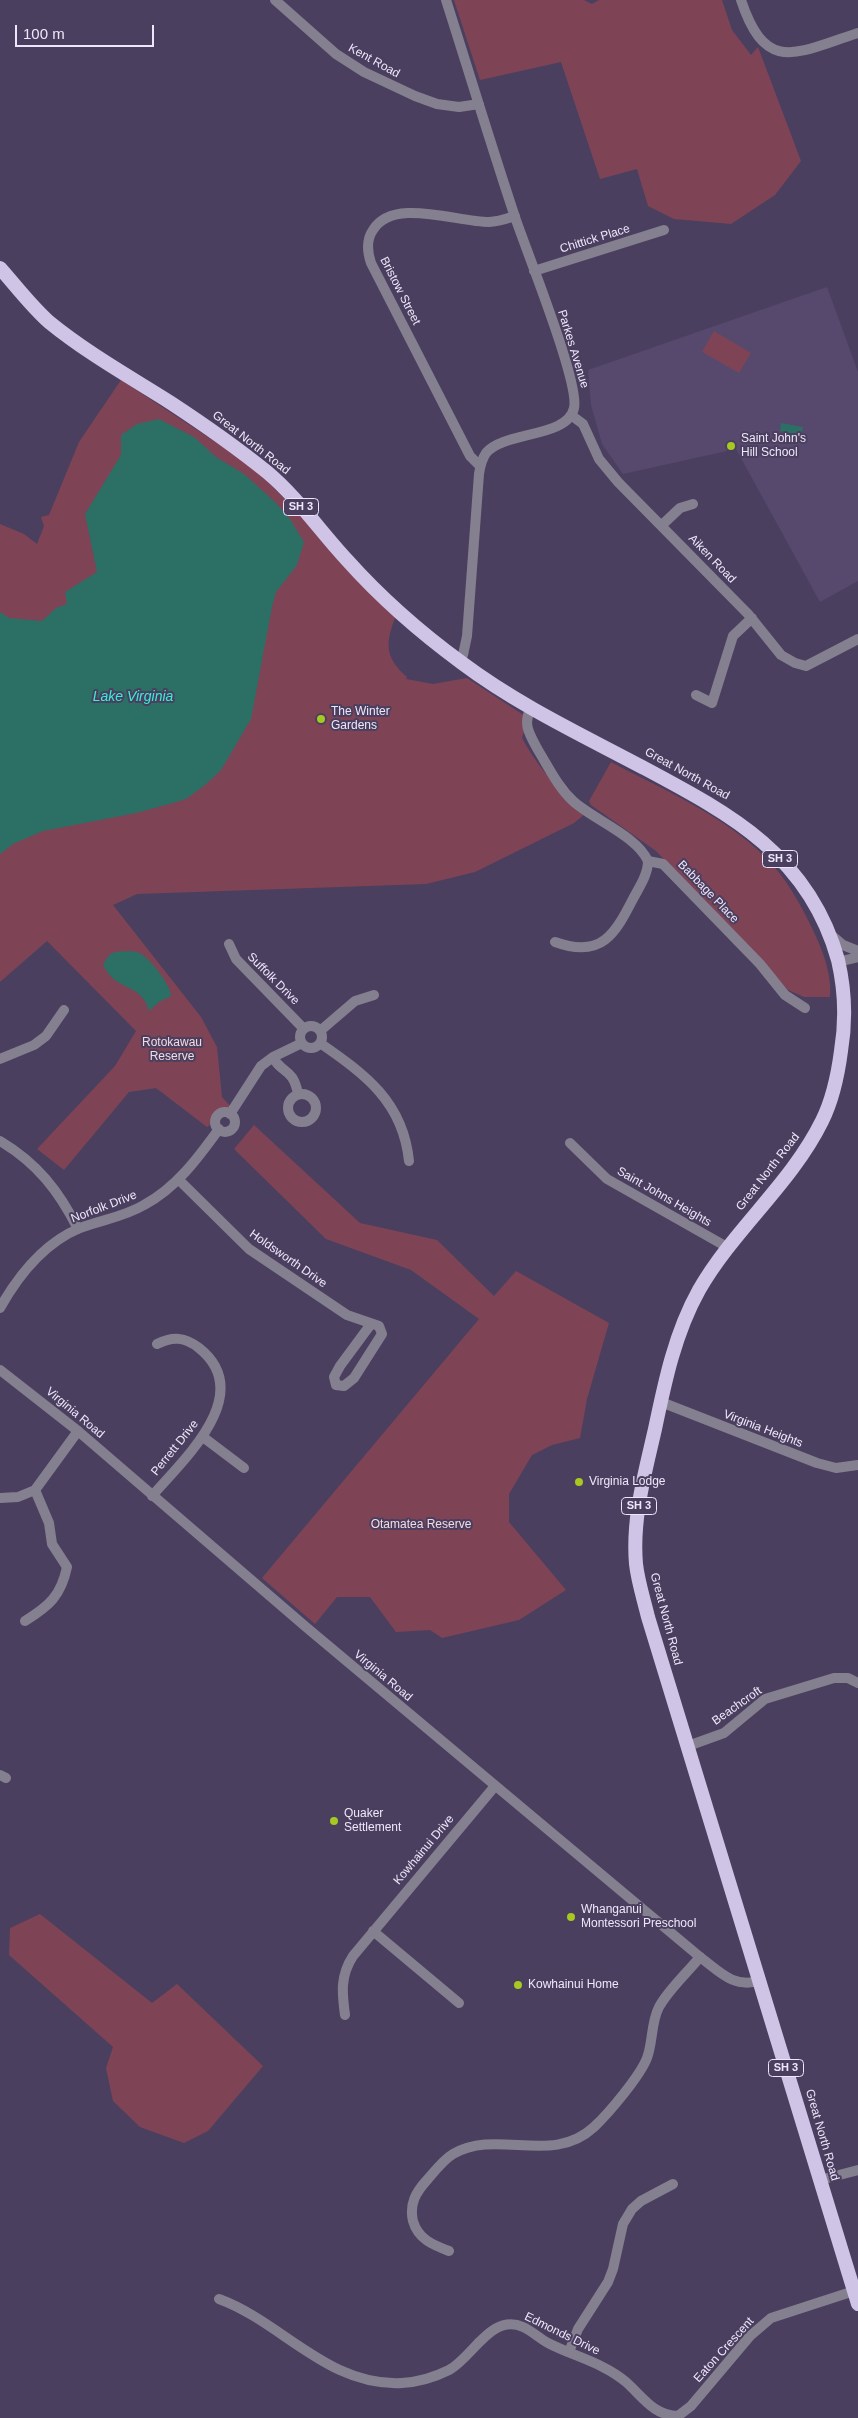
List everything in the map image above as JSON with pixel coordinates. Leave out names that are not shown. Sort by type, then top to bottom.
[{"type":"highway","name":"Great North Road","points":[[0,268],[34,307],[55,327],[194,419],[273,477],[365,579],[414,624],[459,661],[488,682],[531,708],[711,804],[752,832],[792,871],[809,894],[829,932],[838,962],[845,1010],[844,1038],[828,1106],[809,1144],[794,1166],[727,1247],[698,1291],[687,1313],[671,1358],[638,1511],[636,1566],[648,1617],[856,2298]]},
{"type":"street","name":"Kent Road","points":[[275,0],[336,54],[364,72],[414,96],[436,104],[459,107],[480,104]]},
{"type":"street","name":"Parkes Avenue","points":[[446,0],[572,386],[575,402],[571,415]]},
{"type":"street","points":[[742,0],[748,20],[758,39],[778,51],[801,51],[858,34]]},
{"type":"street","name":"Bristow Street","points":[[480,466],[470,456],[371,263],[367,247],[371,232],[376,225],[382,219],[398,213],[489,222],[498,222],[515,216]]},
{"type":"street","name":"Chittick Place","points":[[534,271],[664,230]]},
{"type":"street","points":[[459,661],[466,646],[468,629],[480,466],[486,453],[492,449],[560,425],[571,415]]},
{"type":"street","name":"Aiken Road","points":[[571,415],[587,430],[599,459],[608,471],[752,618],[781,655],[794,663],[806,666],[858,639]]},
{"type":"street","points":[[662,525],[680,508],[692,504]]},
{"type":"street","points":[[696,695],[712,703],[733,636],[752,618]]},
{"type":"street","name":"Babbage Place","points":[[531,708],[526,720],[529,733],[565,794],[588,814],[635,844],[648,861],[663,864],[760,964],[784,995],[805,1008]]},
{"type":"street","points":[[556,942],[567,946],[592,947],[612,936],[618,928],[646,872],[648,861]]},
{"type":"street","points":[[829,932],[842,945],[858,952]]},
{"type":"street","name":"Suffolk Drive","points":[[229,944],[236,959],[304,1029]]},
{"type":"street","points":[[838,962],[858,957]]},
{"type":"street","points":[[320,1031],[356,1001],[374,994]]},
{"type":"street","points":[[0,1059],[34,1045],[46,1036],[64,1010]]},
{"type":"street","points":[[312,1026],[320,1031],[322,1036],[320,1043],[313,1048],[302,1043],[300,1037],[304,1029],[312,1026]]},
{"type":"street","name":"Norfolk Drive","points":[[0,1308],[4,1290],[40,1254],[78,1229],[121,1216],[144,1206],[178,1180],[219,1130],[225,1131],[233,1126],[234,1119],[230,1114],[256,1072],[273,1057],[302,1043]]},
{"type":"street","points":[[320,1043],[345,1060],[383,1094],[405,1134],[409,1161]]},
{"type":"street","points":[[273,1057],[276,1063],[291,1074],[298,1094]]},
{"type":"street","points":[[0,1141],[16,1150],[45,1176],[66,1204],[78,1229]]},
{"type":"street","name":"Saint Johns Heights","points":[[570,1143],[608,1179],[727,1247]]},
{"type":"street","name":"Holdsworth Drive","points":[[178,1180],[249,1249],[346,1315],[371,1324]]},
{"type":"street","points":[[371,1324],[379,1326],[382,1334],[374,1350],[354,1378],[344,1386],[336,1385],[334,1377],[364,1333],[371,1324]]},
{"type":"street","points":[[364,1333],[374,1350]]},
{"type":"street","name":"Perrett Drive","points":[[152,1496],[203,1437],[218,1407],[220,1393],[219,1379],[204,1353],[182,1339],[169,1338],[157,1344]]},
{"type":"street","name":"Virginia Road","points":[[0,1370],[78,1431],[494,1786],[700,1957],[738,1983],[759,1981]]},
{"type":"street","name":"Virginia Heights","points":[[661,1402],[817,1463],[836,1468],[858,1464]]},
{"type":"street","points":[[0,1498],[18,1497],[35,1490],[78,1431]]},
{"type":"street","points":[[203,1437],[244,1468]]},
{"type":"street","points":[[25,1621],[44,1610],[63,1586],[67,1567],[52,1544],[48,1523],[35,1490]]},
{"type":"street","name":"Beachcroft","points":[[688,1746],[724,1733],[765,1699],[834,1678],[848,1678],[858,1683]]},
{"type":"street","name":"Kowhainui Drive","points":[[345,2016],[342,1988],[343,1975],[353,1956],[494,1786]]},
{"type":"street","points":[[373,1931],[459,2003]]},
{"type":"street","points":[[449,2251],[431,2244],[420,2235],[412,2209],[413,2198],[419,2189],[452,2154],[466,2148],[482,2145],[553,2146],[569,2144],[583,2136],[595,2126],[640,2072],[647,2059],[660,2007],[700,1957]]},
{"type":"street","points":[[820,2180],[858,2170]]},
{"type":"street","points":[[569,2352],[578,2329],[608,2282],[624,2224],[632,2209],[641,2201],[674,2184]]},
{"type":"street","name":"Eaton Crescent","points":[[678,2417],[691,2406],[750,2336],[771,2318],[856,2298]]},
{"type":"street","name":"Edmonds Drive","points":[[219,2300],[252,2315],[320,2361],[361,2378],[381,2382],[419,2380],[450,2370],[493,2330],[503,2325],[521,2326],[548,2343],[624,2380],[654,2410],[669,2416],[678,2417]]},
{"type":"shaded area","name":"Saint John's Hill School","points":[[827,287],[858,372],[858,581],[820,602],[736,449],[623,474],[602,444],[591,405],[588,370]]},
{"type":"green space","points":[[454,0],[584,0],[592,4],[599,0],[722,0],[732,30],[751,55],[758,47],[801,161],[775,195],[731,224],[674,219],[648,206],[637,169],[600,179],[561,62],[480,80]]},
{"type":"green space","points":[[714,331],[751,353],[739,373],[702,352]]},
{"type":"green space","name":"Rotokawau Reserve","points":[[121,380],[252,466],[309,523],[396,615],[390,633],[390,655],[407,677],[406,679],[433,684],[467,678],[528,718],[522,738],[529,750],[550,779],[585,814],[574,823],[475,872],[426,884],[137,894],[113,905],[201,1017],[217,1047],[222,1097],[232,1108],[207,1127],[156,1088],[129,1092],[64,1170],[37,1149],[115,1066],[136,1031],[47,941],[0,982],[0,524],[24,534],[37,544],[44,526],[41,517],[49,515],[79,442]]},
{"type":"green space","points":[[611,762],[713,816],[750,843],[766,858],[786,882],[819,944],[828,970],[830,997],[804,997],[788,990],[656,851],[591,805],[589,801]]},
{"type":"green space","name":"Otamatea Reserve","points":[[254,1125],[360,1223],[437,1240],[494,1296],[516,1271],[609,1323],[587,1399],[580,1438],[552,1445],[532,1455],[509,1494],[509,1522],[566,1590],[519,1620],[442,1638],[430,1630],[396,1632],[370,1597],[337,1597],[315,1624],[262,1578],[479,1319],[411,1270],[326,1239],[234,1149]]},
{"type":"green space","points":[[40,1914],[152,2003],[177,1984],[263,2066],[208,2131],[184,2143],[140,2127],[113,2101],[106,2068],[113,2047],[9,1955],[10,1928]]},
{"type":"water","name":"Lake Virginia","points":[[159,419],[194,437],[216,457],[244,474],[275,502],[290,519],[304,542],[297,565],[276,592],[251,719],[221,770],[186,799],[136,813],[43,831],[13,844],[0,854],[0,612],[9,618],[42,621],[56,608],[67,604],[65,592],[97,572],[85,514],[121,455],[121,435],[137,424]]},
{"type":"water","points":[[781,423],[803,427],[801,435],[780,431]]},
{"type":"water","points":[[115,952],[134,952],[143,956],[154,965],[164,979],[171,996],[159,1002],[149,1011],[140,995],[113,979],[103,965],[109,955]]},
{"type":"place","name":"Saint John's Hill School","points":[[731,446]]},
{"type":"place","name":"The Winter Gardens","points":[[321,719]]},
{"type":"place","name":"Virginia Lodge","points":[[579,1482]]},
{"type":"place","name":"Quaker Settlement","points":[[334,1821]]},
{"type":"place","name":"Whanganui Montessori Preschool","points":[[571,1917]]},
{"type":"place","name":"Kowhainui Home","points":[[518,1985]]}]
